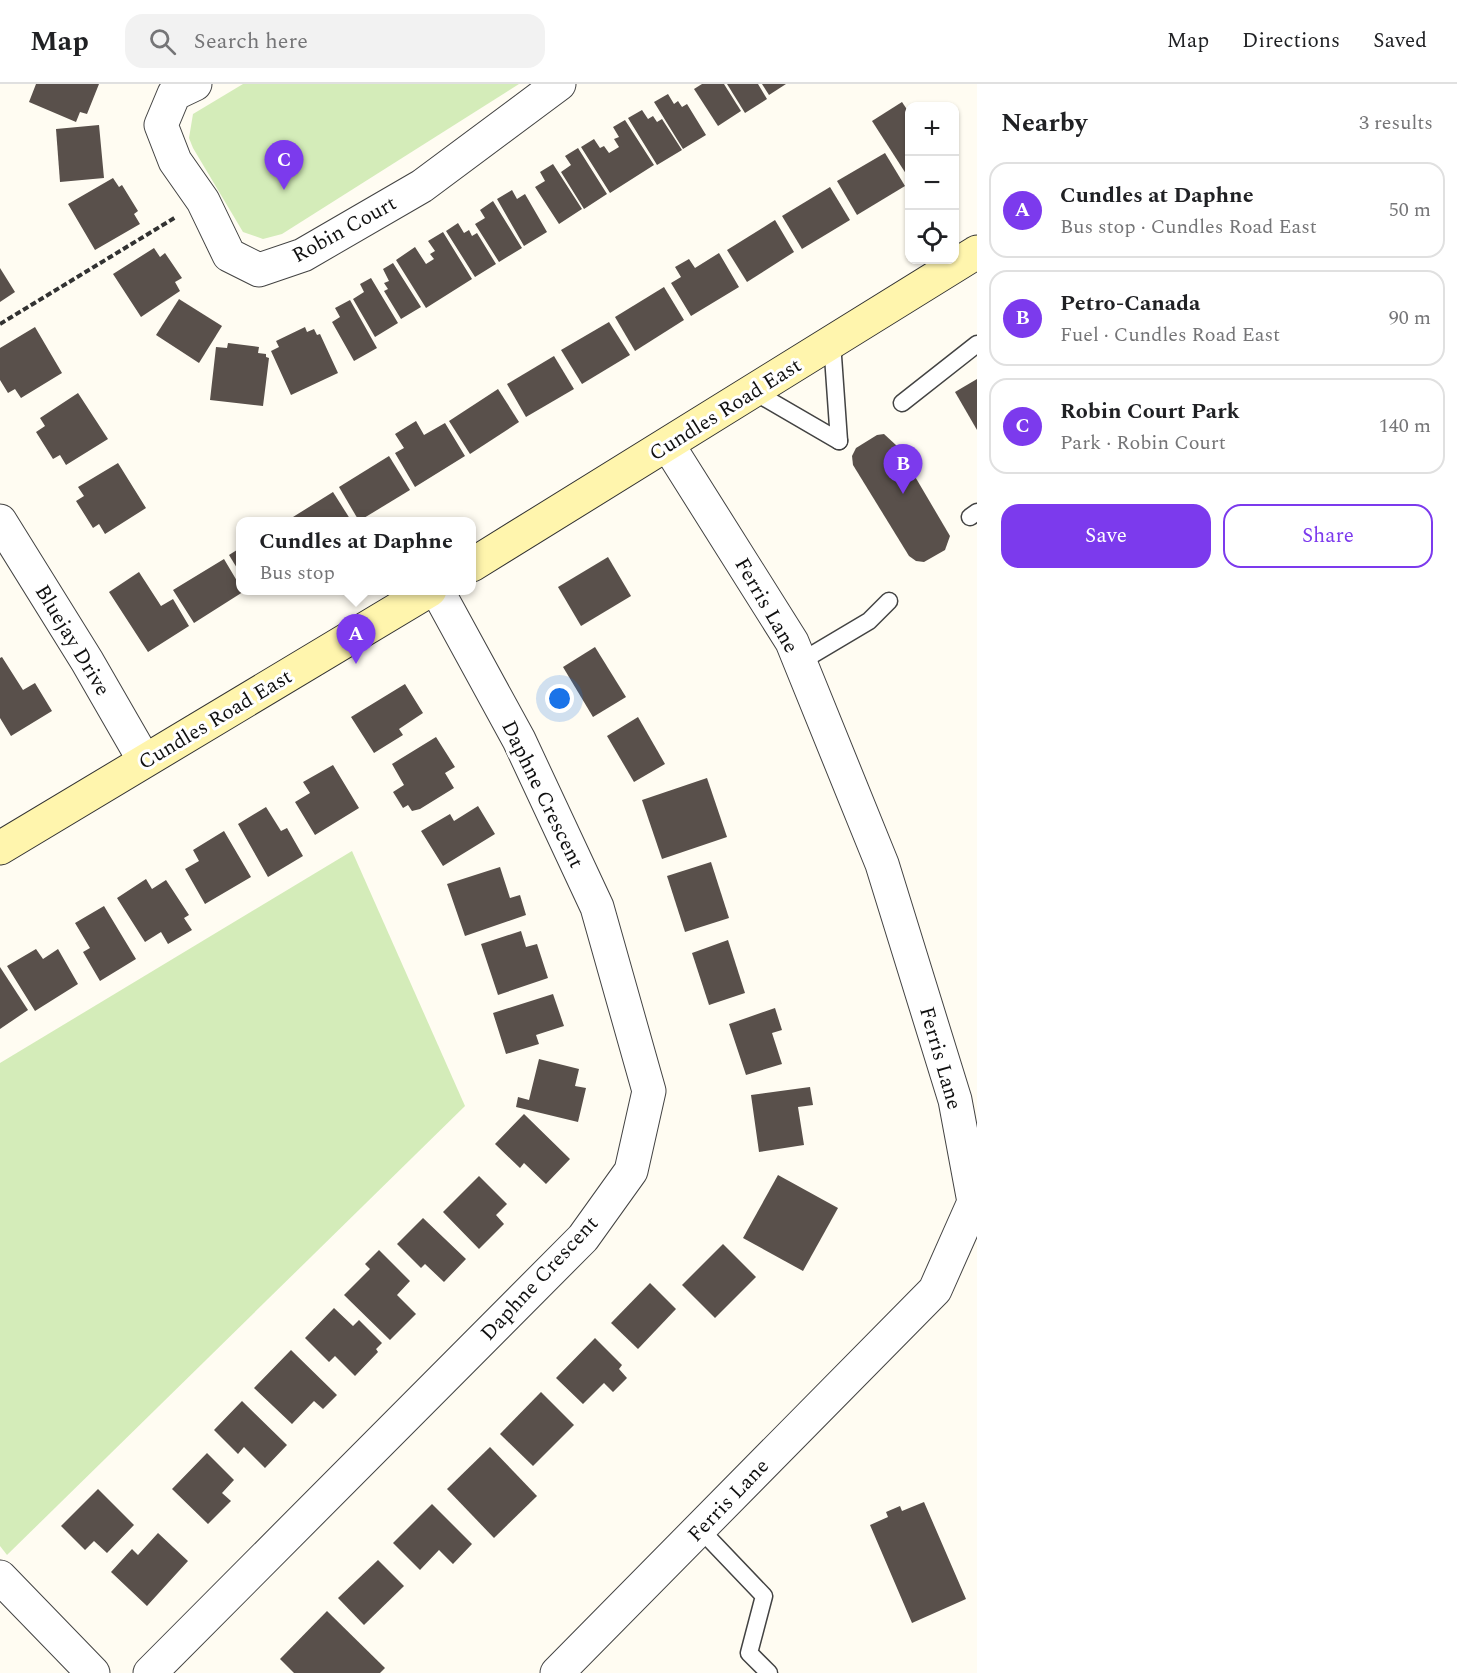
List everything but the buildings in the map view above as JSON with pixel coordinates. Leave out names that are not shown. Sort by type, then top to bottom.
[{"type":"main road","name":"Cundles Road East","points":[[476,562],[977,252]]},
{"type":"main road","name":"Cundles Road East","points":[[0,848],[423,595]]},
{"type":"street","name":"Robin Court","points":[[195,84],[174,94],[161,125],[175,161],[203,201],[229,255],[259,270],[303,255],[422,186],[559,84]]},
{"type":"street","name":"Ferris Lane","points":[[557,1673],[935,1290],[974,1202],[955,1100],[882,864],[792,642],[668,445]]},
{"type":"street","name":"Bluejay Drive","points":[[0,521],[87,661],[144,760]]},
{"type":"street","name":"Daphne Crescent","points":[[150,1673],[583,1238],[631,1171],[649,1091],[597,907],[519,740],[439,595]]},
{"type":"street","points":[[0,1577],[93,1673]]},
{"type":"lane","points":[[753,391],[839,441],[832,342]]},
{"type":"lane","points":[[902,403],[977,344]]},
{"type":"lane","points":[[800,662],[869,621],[889,601]]},
{"type":"lane","points":[[700,1529],[764,1596],[749,1653],[769,1673]]},
{"type":"path","points":[[0,324],[203,201]]},
{"type":"green space","points":[[243,84],[519,84],[282,234],[263,239],[243,232],[189,138],[193,114]]},
{"type":"green space","points":[[352,851],[465,1106],[7,1555],[0,1546],[0,1063]]},
{"type":"place","name":"Robin Court Park","points":[[284,190]]},
{"type":"place","name":"Petro-Canada","points":[[903,494]]},
{"type":"place","name":"Cundles at Daphne","points":[[356,664]]}]
